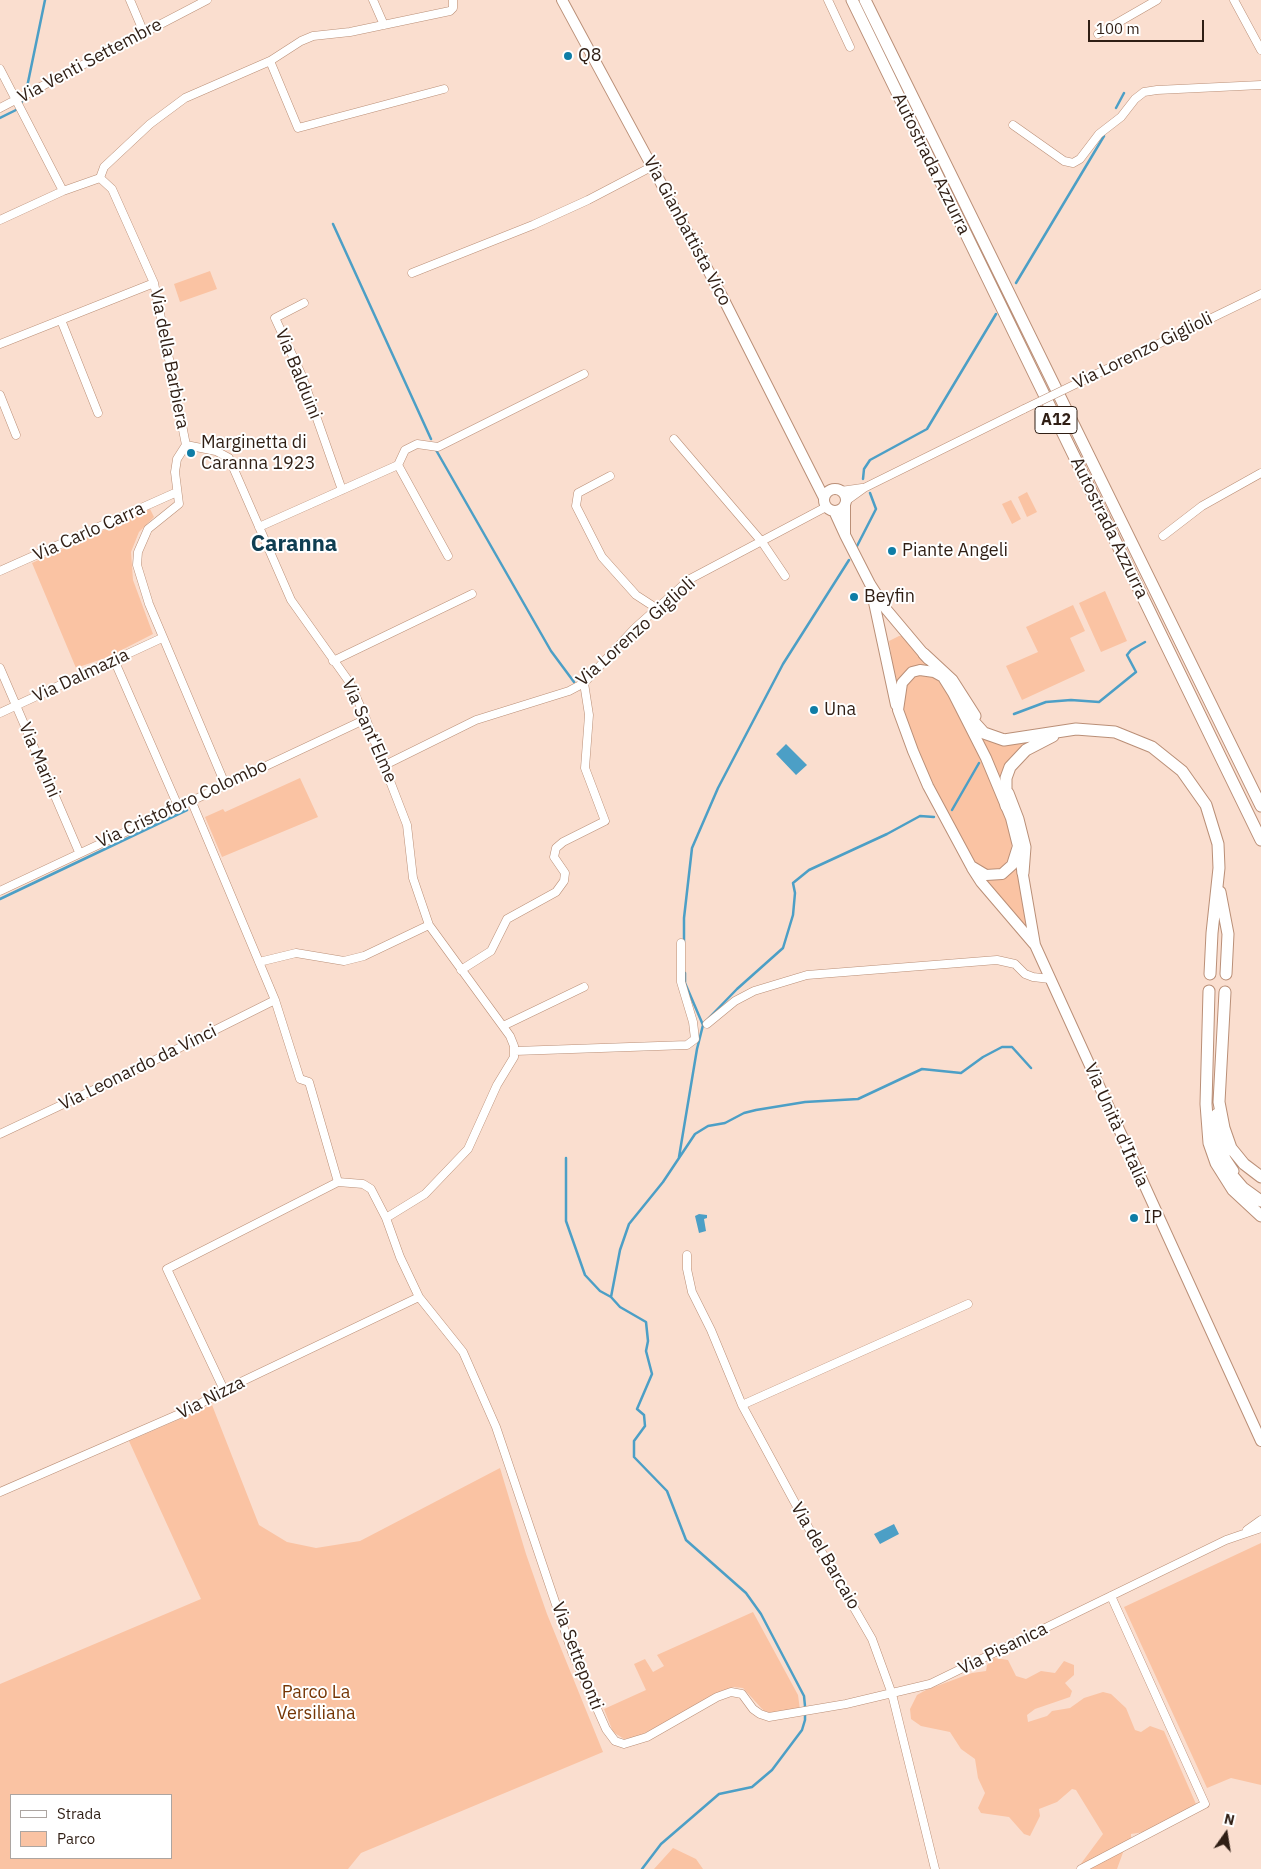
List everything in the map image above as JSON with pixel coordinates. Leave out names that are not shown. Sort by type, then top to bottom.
[{"type":"highway","name":"Autostrada Azzurra","points":[[852,0],[1261,840]]},
{"type":"highway","name":"Autostrada Azzurra","points":[[865,0],[1261,806]]},
{"type":"highway","points":[[924,654],[942,669],[977,719],[988,730],[1012,735],[1039,729],[1062,732]]},
{"type":"highway","points":[[965,712],[984,733],[994,739],[1011,740],[1090,729],[1128,736],[1152,748],[1178,767],[1191,782],[1211,817],[1218,844],[1219,881],[1228,934],[1226,974]]},
{"type":"highway","points":[[1006,806],[1006,786],[1010,767],[1019,755],[1062,732]]},
{"type":"highway","points":[[1006,786],[1022,831],[1025,847],[1023,873]]},
{"type":"highway","points":[[1210,974],[1212,933],[1219,881]]},
{"type":"highway","points":[[1209,992],[1207,1134],[1216,1164],[1233,1190],[1261,1216]]},
{"type":"highway","points":[[1225,992],[1216,1126],[1225,1159],[1240,1178],[1261,1196]]},
{"type":"highway","points":[[1219,1102],[1231,1148],[1244,1164],[1261,1176]]},
{"type":"highway","points":[[1206,1104],[1212,1138],[1222,1161],[1239,1184],[1261,1201]]},
{"type":"main road","name":"Via Gianbattista Vico","points":[[562,0],[653,166],[828,506],[845,535]]},
{"type":"main road","points":[[807,465],[836,490],[846,503],[845,535],[870,584],[886,609],[943,677]]},
{"type":"main road","points":[[836,490],[828,506],[840,510],[846,503]]},
{"type":"main road","points":[[870,584],[898,710]]},
{"type":"main road","name":"Via Unità d'Italia","points":[[1034,945],[1018,846],[1006,806],[965,712],[943,677],[927,670],[912,672],[902,682],[898,710],[928,786],[981,882],[1034,945],[1261,1441]]},
{"type":"main road","points":[[971,866],[986,875],[1002,874],[1012,865],[1018,846]]},
{"type":"street","points":[[130,0],[144,33]]},
{"type":"street","name":"Via Venti Settembre","points":[[0,108],[22,99],[207,0]]},
{"type":"street","points":[[373,0],[384,25]]},
{"type":"street","points":[[0,220],[63,191],[100,178],[104,166],[166,111],[185,98],[270,61],[301,41],[313,36],[384,25],[450,11],[453,8],[453,0]]},
{"type":"street","points":[[828,0],[850,47]]},
{"type":"street","points":[[1098,34],[1157,0]]},
{"type":"street","points":[[1234,0],[1261,50]]},
{"type":"street","points":[[270,61],[298,128],[444,88]]},
{"type":"street","points":[[0,69],[22,99],[23,113],[63,191]]},
{"type":"street","points":[[1013,126],[1064,161],[1073,163],[1080,160],[1099,134],[1121,118],[1135,99],[1144,92],[1261,85]]},
{"type":"street","points":[[412,274],[533,225],[588,200],[653,166]]},
{"type":"street","name":"Via della Barbiera","points":[[100,178],[106,181],[112,189],[154,284],[186,445],[177,459],[175,472],[179,504],[148,529],[138,552],[140,576],[162,638],[224,784]]},
{"type":"street","points":[[0,344],[154,284]]},
{"type":"street","name":"Via Lorenzo Giglioli","points":[[846,503],[864,488],[1261,294]]},
{"type":"street","name":"Via Balduini","points":[[304,303],[275,318],[302,376],[342,490]]},
{"type":"street","points":[[61,320],[98,413]]},
{"type":"street","points":[[259,527],[398,465],[405,450],[417,444],[438,447],[584,374]]},
{"type":"street","points":[[0,395],[16,435]]},
{"type":"street","points":[[674,439],[762,542],[785,576]]},
{"type":"street","name":"Via Sant'Elme","points":[[186,445],[216,451],[229,458],[291,600],[332,661],[350,683],[366,719],[407,825],[413,878],[430,925],[503,1026],[515,1049]]},
{"type":"street","points":[[398,465],[448,556]]},
{"type":"street","points":[[1162,536],[1191,513],[1261,473]]},
{"type":"street","points":[[610,476],[578,493],[576,506],[602,557],[636,595],[656,608]]},
{"type":"street","name":"Via Lorenzo Giglioli","points":[[836,490],[864,488]]},
{"type":"street","name":"Via Carlo Carra","points":[[0,572],[177,492]]},
{"type":"street","name":"Via Lorenzo Giglioli","points":[[385,765],[476,720],[562,694],[584,682],[656,608],[690,579],[828,506]]},
{"type":"street","points":[[332,661],[472,594]]},
{"type":"street","name":"Via Dalmazia","points":[[0,713],[115,662],[162,638]]},
{"type":"street","points":[[115,662],[178,806]]},
{"type":"street","name":"Via Marini","points":[[0,668],[79,852]]},
{"type":"street","points":[[461,970],[492,951],[507,919],[556,892],[564,881],[565,873],[554,857],[556,848],[563,842],[605,821],[585,768],[589,715],[584,682]]},
{"type":"street","name":"Via Cristoforo Colombo","points":[[0,891],[79,852],[366,719]]},
{"type":"street","points":[[191,800],[275,1000],[300,1079],[309,1082],[338,1182]]},
{"type":"street","points":[[259,962],[296,953],[344,961],[364,956],[430,925]]},
{"type":"street","points":[[386,1218],[425,1194],[468,1149],[515,1049],[687,1045],[694,1039],[693,1022],[681,982],[680,943]]},
{"type":"street","points":[[707,1024],[735,1000],[754,990],[807,975],[998,960],[1015,964],[1026,974],[1033,977],[1050,979]]},
{"type":"street","points":[[503,1026],[584,987]]},
{"type":"street","name":"Via Leonardo da Vinci","points":[[0,1134],[123,1076],[275,1000]]},
{"type":"street","points":[[224,1390],[167,1269],[338,1182],[363,1184],[371,1190],[386,1218],[400,1257],[419,1297]]},
{"type":"street","name":"Via del Barcaio","points":[[687,1255],[687,1269],[692,1292],[711,1330],[742,1405],[820,1549],[869,1632],[892,1694],[935,1869]]},
{"type":"street","name":"Via Nizza","points":[[0,1492],[137,1433],[419,1297]]},
{"type":"street","name":"Via Setteponti","points":[[419,1297],[463,1352],[492,1419],[572,1652],[606,1729],[614,1741],[624,1744],[647,1737],[716,1697],[732,1692],[742,1694],[760,1714],[769,1717],[812,1711],[892,1694]]},
{"type":"street","points":[[742,1405],[968,1304]]},
{"type":"street","name":"Via Pisanica","points":[[892,1694],[930,1684],[1243,1532],[1261,1520]]},
{"type":"street","name":"Via Pisanica","points":[[1243,1532],[1261,1528]]},
{"type":"street","points":[[1081,1869],[1206,1804],[1111,1596]]},
{"type":"green space","points":[[210,271],[217,289],[180,302],[174,284]]},
{"type":"green space","points":[[1027,492],[1037,512],[1027,517],[1018,497]]},
{"type":"green space","points":[[1011,500],[1021,519],[1012,524],[1002,504]]},
{"type":"green space","points":[[150,509],[154,517],[139,532],[131,552],[133,580],[153,634],[108,657],[76,668],[32,563]]},
{"type":"green space","points":[[1105,591],[1127,641],[1101,652],[1079,603]]},
{"type":"green space","points":[[1073,605],[1085,631],[1070,638],[1085,671],[1022,700],[1006,666],[1038,652],[1026,627]]},
{"type":"green space","points":[[903,636],[937,671],[922,668],[897,691],[889,641]]},
{"type":"green space","points":[[925,673],[940,679],[964,720],[999,799],[1011,834],[1012,843],[1010,856],[1002,869],[989,872],[977,865],[969,855],[936,793],[920,755],[904,711],[903,701],[905,686],[913,676]]},
{"type":"green space","points":[[983,739],[1029,742],[1000,780],[981,743]]},
{"type":"green space","points":[[300,778],[318,817],[222,857],[205,817],[223,809],[225,812]]},
{"type":"green space","points":[[1018,864],[1026,927],[984,879]]},
{"type":"green space","name":"Parco La Versiliana","points":[[212,1405],[259,1525],[287,1542],[316,1548],[360,1541],[500,1468],[526,1554],[547,1614],[603,1752],[361,1853],[348,1869],[0,1869],[0,1684],[201,1599],[129,1441]]},
{"type":"green space","points":[[1261,1543],[1261,1785],[1231,1778],[1207,1788],[1124,1607]]},
{"type":"green space","points":[[753,1612],[798,1695],[800,1710],[778,1714],[764,1711],[743,1688],[733,1687],[637,1737],[624,1739],[613,1732],[604,1709],[646,1690],[634,1664],[645,1659],[653,1672],[664,1666],[657,1655]]},
{"type":"green space","points":[[994,1658],[1008,1660],[1016,1676],[1026,1679],[1041,1671],[1055,1673],[1064,1661],[1074,1665],[1074,1675],[1065,1683],[1072,1691],[1070,1697],[1035,1709],[1027,1715],[1028,1722],[1047,1716],[1052,1711],[1070,1708],[1084,1698],[1103,1692],[1111,1694],[1126,1708],[1135,1730],[1141,1732],[1150,1726],[1164,1731],[1196,1804],[1164,1823],[1144,1832],[1131,1834],[1131,1840],[1125,1847],[1117,1869],[1077,1869],[1103,1834],[1076,1790],[1072,1789],[1057,1802],[1039,1809],[1040,1816],[1030,1836],[1024,1834],[1009,1817],[981,1813],[978,1808],[985,1793],[978,1778],[975,1759],[961,1749],[950,1732],[921,1726],[911,1719],[910,1709],[917,1695],[972,1673],[986,1671],[987,1665]]},
{"type":"green space","points":[[673,1848],[696,1859],[703,1869],[654,1869]]},
{"type":"water","points":[[786,744],[807,765],[796,775],[776,754]]},
{"type":"water","points":[[699,1214],[707,1215],[707,1218],[704,1219],[706,1231],[699,1233],[695,1216]]},
{"type":"water","points":[[894,1524],[899,1534],[880,1544],[874,1534]]},
{"type":"waterway","points":[[26,92],[45,0]]},
{"type":"waterway","points":[[1116,108],[1124,93]]},
{"type":"waterway","points":[[0,118],[18,109],[24,98]]},
{"type":"waterway","points":[[1016,283],[1104,136]]},
{"type":"waterway","points":[[333,224],[431,439]]},
{"type":"waterway","points":[[863,479],[864,469],[870,460],[927,429],[996,314]]},
{"type":"waterway","points":[[436,450],[551,651],[574,682]]},
{"type":"waterway","points":[[856,548],[876,509],[870,493]]},
{"type":"waterway","points":[[684,942],[684,918],[692,848],[718,788],[783,664],[849,560]]},
{"type":"waterway","points":[[1014,714],[1046,702],[1071,700],[1099,702],[1136,672],[1127,655],[1131,650],[1145,642]]},
{"type":"waterway","points":[[952,810],[979,763]]},
{"type":"waterway","points":[[0,899],[187,810]]},
{"type":"waterway","points":[[706,1021],[737,989],[783,948],[793,915],[795,893],[793,883],[809,870],[887,834],[920,816],[934,817]]},
{"type":"waterway","points":[[685,973],[685,983],[703,1025]]},
{"type":"waterway","points":[[679,1157],[697,1049],[703,1025]]},
{"type":"waterway","points":[[642,1869],[661,1844],[719,1794],[752,1787],[772,1770],[802,1730],[805,1720],[805,1706],[804,1696],[761,1614],[746,1593],[686,1540],[667,1491],[634,1457],[634,1441],[645,1426],[644,1415],[637,1409],[652,1374],[646,1351],[648,1341],[646,1322],[620,1307],[611,1297],[620,1250],[629,1224],[663,1182],[695,1134],[708,1126],[725,1123],[744,1113],[756,1110],[805,1102],[858,1099],[922,1069],[961,1073],[983,1057],[1002,1047],[1012,1047],[1031,1068]]},
{"type":"waterway","points":[[566,1158],[566,1221],[585,1275],[600,1291],[611,1297]]},
{"type":"place","name":"Q8","points":[[568,56]]},
{"type":"place","name":"Marginetta di Caranna 1923","points":[[191,453]]},
{"type":"place","name":"Piante Angeli","points":[[892,551]]},
{"type":"place","name":"Beyfin","points":[[854,597]]},
{"type":"place","name":"Una","points":[[814,710]]},
{"type":"place","name":"IP","points":[[1134,1218]]},
{"type":"district","name":"Caranna","points":[[294,545]]}]
